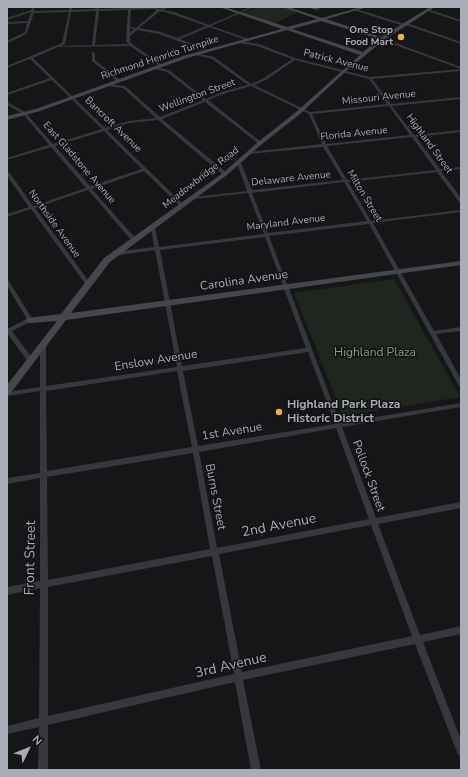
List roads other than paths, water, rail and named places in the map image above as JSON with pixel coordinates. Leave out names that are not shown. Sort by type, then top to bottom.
[{"type":"street","points":[[7,42],[25,33],[34,7]]},
{"type":"street","points":[[59,47],[64,41],[71,7]]},
{"type":"street","points":[[128,36],[160,10],[168,7]]},
{"type":"street","points":[[221,7],[363,54]]},
{"type":"street","points":[[178,40],[253,7]]},
{"type":"street","points":[[284,7],[382,39],[461,69]]},
{"type":"street","name":"Richmond Henrico Turnpike","points":[[7,118],[196,54],[288,30],[366,7]]},
{"type":"street","name":"Meadowbridge Road","points":[[7,393],[107,260],[194,198],[239,163],[260,143],[300,111],[343,71],[382,39],[433,7]]},
{"type":"street","points":[[130,8],[128,36],[131,45],[158,67],[168,71],[260,143]]},
{"type":"street","points":[[7,20],[32,12],[153,8],[172,13],[248,40]]},
{"type":"street","points":[[93,46],[98,9]]},
{"type":"street","points":[[357,10],[406,24],[461,43]]},
{"type":"street","points":[[428,10],[461,21]]},
{"type":"street","points":[[7,23],[29,22]]},
{"type":"street","points":[[128,28],[160,33],[210,51],[212,58]]},
{"type":"street","points":[[254,39],[258,45]]},
{"type":"street","name":"Patrick Avenue","points":[[240,42],[258,45],[294,59],[370,78],[461,69]]},
{"type":"street","points":[[7,67],[59,47],[131,45]]},
{"type":"street","points":[[93,53],[93,60],[119,81]]},
{"type":"street","points":[[196,54],[212,58],[251,85],[300,111],[310,113]]},
{"type":"street","name":"Bancroft Avenue","points":[[30,58],[183,206]]},
{"type":"street","name":"Wellington Street","points":[[7,159],[129,122],[159,119],[205,100],[264,80],[294,59]]},
{"type":"street","points":[[168,71],[170,63]]},
{"type":"street","points":[[124,87],[127,78]]},
{"type":"street","name":"Highland Street","points":[[370,78],[461,201]]},
{"type":"street","points":[[7,94],[52,80]]},
{"type":"street","points":[[108,85],[124,87],[159,119],[225,174]]},
{"type":"street","name":"Missouri Avenue","points":[[310,113],[461,98]]},
{"type":"street","name":"East Gladstone Avenue","points":[[7,103],[24,113],[134,240]]},
{"type":"street","name":"Milton Street","points":[[310,113],[324,145],[370,222],[461,384]]},
{"type":"street","name":"Florida Avenue","points":[[249,153],[461,131]]},
{"type":"street","name":"Pollock Street","points":[[239,163],[461,752]]},
{"type":"street","name":"Delaware Avenue","points":[[194,198],[461,168]]},
{"type":"street","points":[[7,216],[145,169]]},
{"type":"street","name":"Northside Avenue","points":[[7,173],[31,208],[88,284]]},
{"type":"street","name":"Maryland Avenue","points":[[114,254],[461,211]]},
{"type":"street","name":"Burns Street","points":[[153,227],[256,770]]},
{"type":"street","name":"Carolina Avenue","points":[[30,320],[168,304],[461,263]]},
{"type":"street","points":[[7,282],[30,320],[7,330],[31,361]]},
{"type":"street","points":[[432,333],[461,329]]},
{"type":"street","name":"Front Street","points":[[43,346],[43,770]]},
{"type":"street","name":"Enslow Avenue","points":[[7,393],[43,390],[309,350]]},
{"type":"street","name":"1st Avenue","points":[[7,481],[461,405]]},
{"type":"street","name":"2nd Avenue","points":[[7,591],[461,505]]},
{"type":"street","name":"3rd Avenue","points":[[7,730],[238,677],[461,630]]},
{"type":"place","name":"One Stop Food Mart","points":[[401,37]]},
{"type":"place","name":"Highland Park Plaza Historic District","points":[[279,412]]},
{"type":"park label","name":"Highland Plaza","points":[[375,353]]}]
